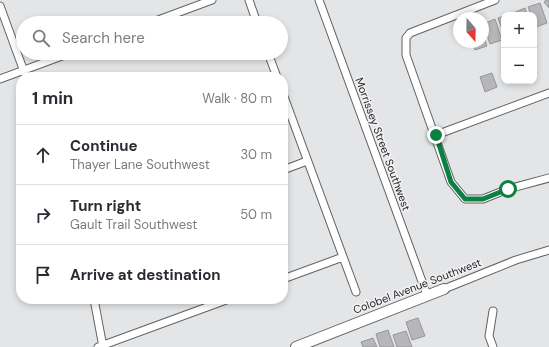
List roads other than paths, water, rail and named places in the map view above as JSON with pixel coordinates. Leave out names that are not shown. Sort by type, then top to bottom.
[{"type":"street","points":[[169,16],[212,0]]},
{"type":"street","points":[[249,0],[255,16]]},
{"type":"street","name":"Morrissey Street Southwest","points":[[319,0],[426,296]]},
{"type":"street","points":[[494,0],[416,29],[406,38],[406,55],[436,135],[451,182],[465,199],[483,199],[549,178]]},
{"type":"street","points":[[0,6],[16,50]]},
{"type":"street","points":[[20,60],[24,72]]},
{"type":"street","points":[[29,72],[55,60]]},
{"type":"street","points":[[271,60],[275,72]]},
{"type":"street","points":[[0,79],[16,76]]},
{"type":"street","points":[[436,135],[549,93]]},
{"type":"street","points":[[288,108],[356,292]]},
{"type":"street","points":[[288,168],[307,161]]},
{"type":"street","name":"Colobel Avenue Southwest","points":[[296,347],[516,260],[549,250]]},
{"type":"street","points":[[288,277],[343,257]]},
{"type":"street","points":[[95,304],[101,347],[217,304]]},
{"type":"street","points":[[493,311],[489,336],[493,347]]}]
